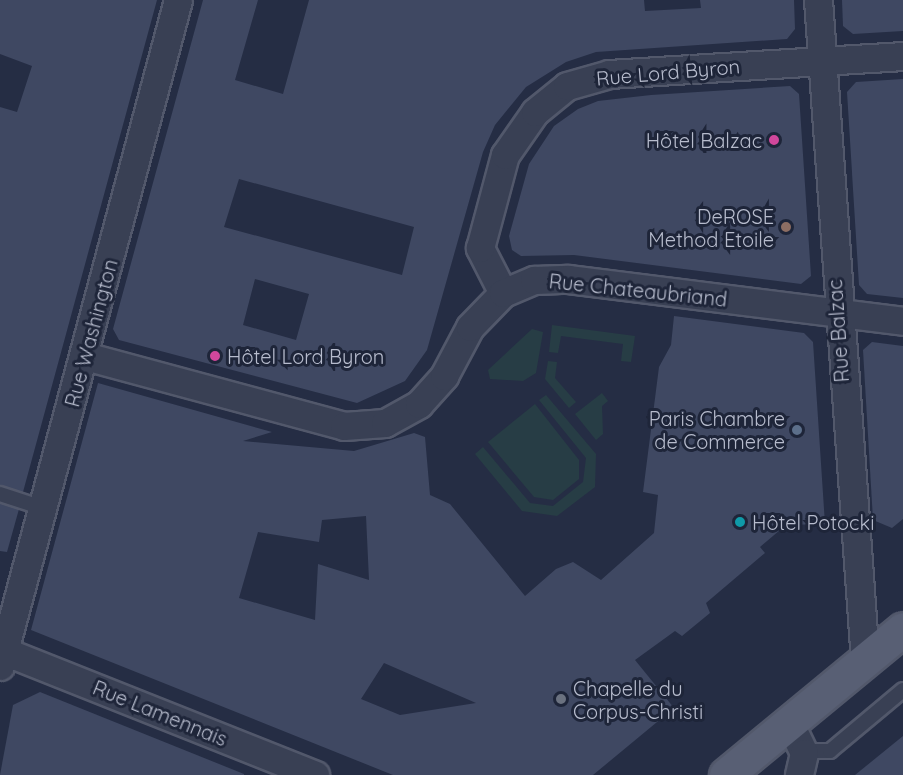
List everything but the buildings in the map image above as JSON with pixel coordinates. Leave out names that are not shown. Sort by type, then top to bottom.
[{"type":"main road","points":[[726,775],[903,628]]},
{"type":"street","name":"Rue Washington","points":[[2,658],[85,356],[178,0]]},
{"type":"street","name":"Rue Balzac","points":[[818,0],[837,312],[865,661]]},
{"type":"street","name":"Rue Lord Byron","points":[[503,293],[480,248],[505,155],[535,112],[567,86],[609,74],[903,56]]},
{"type":"street","name":"Rue Chateaubriand","points":[[85,356],[344,426],[385,423],[419,404],[444,376],[470,327],[503,293],[534,280],[568,279],[903,321]]},
{"type":"street","name":"Rue Lamennais","points":[[2,658],[315,775]]},
{"type":"street","points":[[779,730],[801,764]]},
{"type":"lane","points":[[0,494],[43,508]]},
{"type":"lane","points":[[801,764],[830,751],[903,690]]},
{"type":"shaded area","points":[[552,325],[635,336],[631,362],[621,361],[623,344],[561,336],[558,353],[549,352]]},
{"type":"shaded area","points":[[532,329],[543,332],[536,373],[523,381],[490,379],[488,370]]},
{"type":"shaded area","points":[[548,361],[557,362],[555,378],[576,402],[569,408],[545,379]]},
{"type":"shaded area","points":[[602,393],[608,401],[602,406],[603,434],[596,440],[575,414]]},
{"type":"shaded area","points":[[546,395],[596,454],[595,487],[557,516],[522,511],[475,454],[483,447],[530,503],[553,506],[583,482],[586,458],[539,400]]},
{"type":"shaded area","points":[[535,404],[579,460],[579,479],[553,500],[534,497],[488,442]]},
{"type":"place","name":"Hôtel Balzac","points":[[774,140]]},
{"type":"place","name":"DeROSE Method Etoile","points":[[786,227]]},
{"type":"place","name":"Hôtel Lord Byron","points":[[215,356]]},
{"type":"place","name":"Paris Chambre de Commerce","points":[[797,430]]},
{"type":"place","name":"Hôtel Potocki","points":[[740,522]]},
{"type":"place","name":"Chapelle du Corpus-Christi","points":[[561,699]]}]
